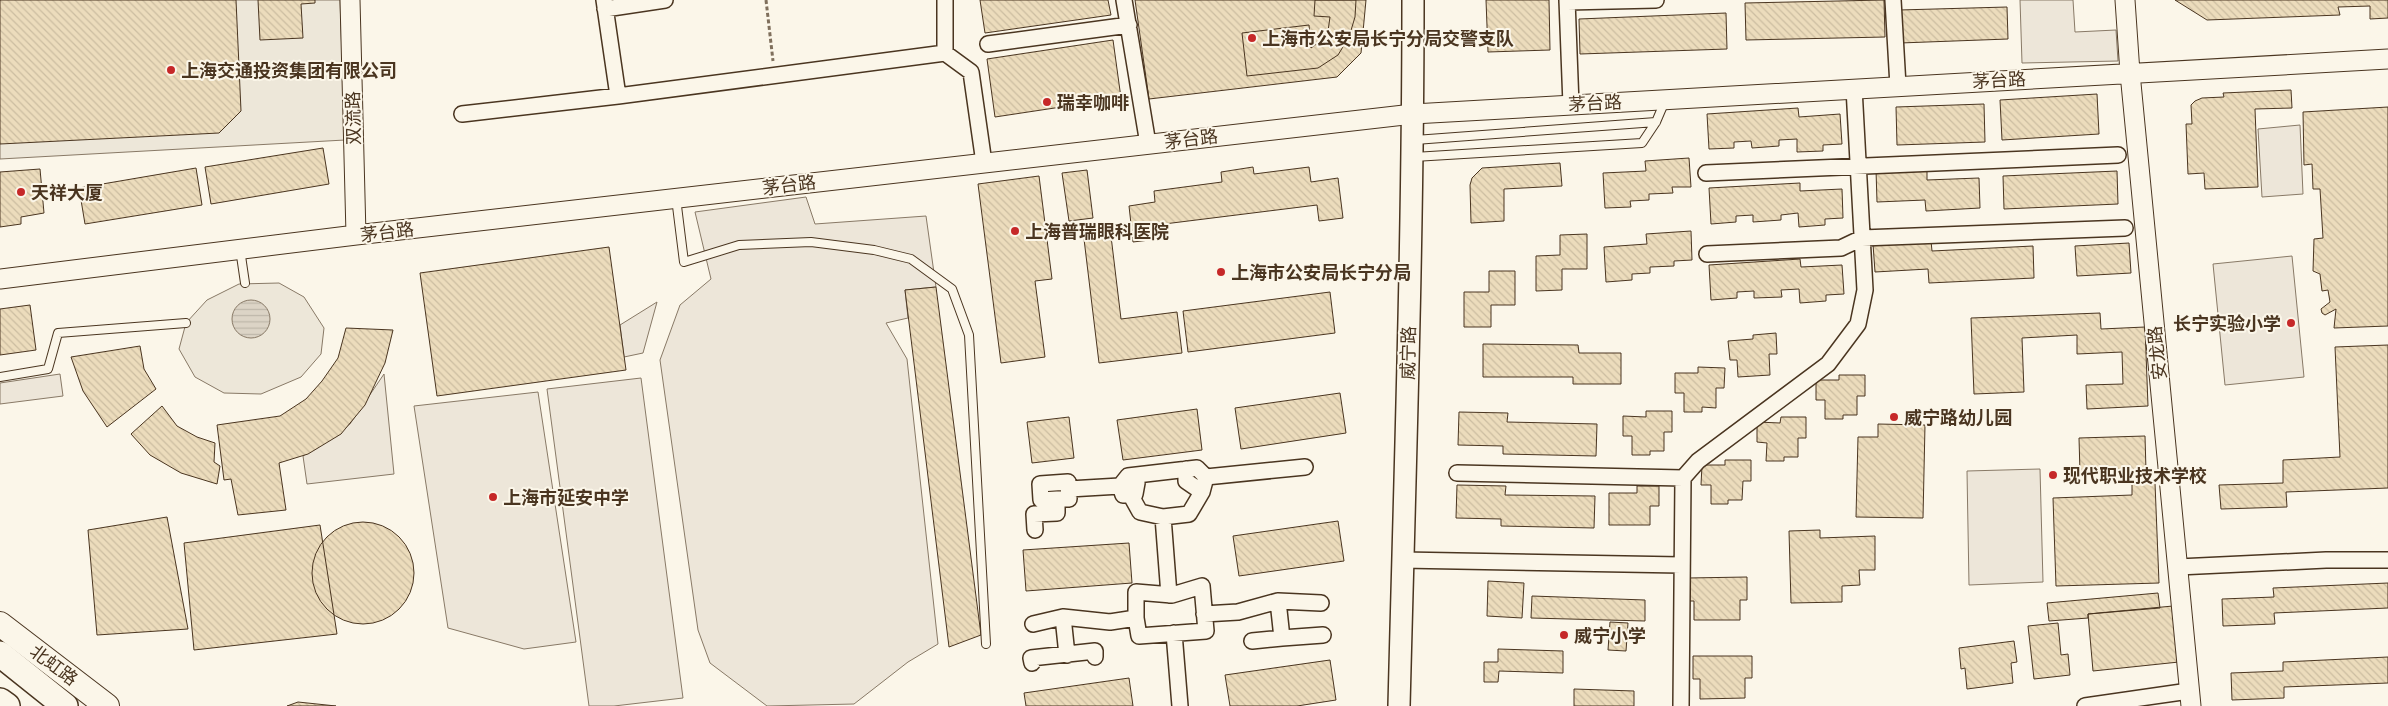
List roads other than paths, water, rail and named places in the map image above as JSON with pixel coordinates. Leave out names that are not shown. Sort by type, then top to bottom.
[{"type":"highway","points":[[0,654],[65,706]]},
{"type":"highway","points":[[0,701],[7,706]]},
{"type":"main road","name":"威宁路","points":[[1399,706],[1413,114],[1413,0]]},
{"type":"main road","name":"北虹路","points":[[0,624],[107,706]]},
{"type":"street","name":"双流路","points":[[350,0],[356,235]]},
{"type":"street","points":[[618,96],[605,5],[665,0]]},
{"type":"street","points":[[945,0],[945,53]]},
{"type":"street","points":[[1124,0],[1148,144]]},
{"type":"street","points":[[1571,105],[1567,1],[1656,0]]},
{"type":"street","points":[[1894,0],[1898,86]]},
{"type":"street","name":"安龙路","points":[[2126,0],[2130,73],[2190,699]]},
{"type":"street","points":[[988,44],[1128,25]]},
{"type":"street","points":[[462,114],[618,96],[945,53],[971,72],[984,163]]},
{"type":"street","name":"茅台路","points":[[0,279],[356,235],[1413,114],[2388,59]]},
{"type":"street","points":[[1681,706],[1683,478],[1698,461],[1828,364],[1858,324],[1865,290],[1854,88]]},
{"type":"street","points":[[1706,173],[2118,155]]},
{"type":"street","points":[[1707,254],[1841,248],[1862,238],[2125,228]]},
{"type":"street","points":[[1206,477],[1305,467]]},
{"type":"street","points":[[1069,489],[1126,485],[1186,469],[1197,468],[1206,477]]},
{"type":"street","points":[[1186,469],[1186,481],[1202,492]]},
{"type":"street","points":[[1457,473],[1683,478]]},
{"type":"street","points":[[1126,485],[1140,512],[1163,517],[1190,514],[1202,492],[1206,477]]},
{"type":"street","points":[[1068,482],[1069,498],[1057,499],[1041,500],[1040,484],[1068,482]]},
{"type":"street","points":[[1035,530],[1034,514],[1057,513],[1057,499]]},
{"type":"street","points":[[1163,517],[1169,595]]},
{"type":"street","points":[[1402,560],[1681,564]]},
{"type":"street","points":[[2178,567],[2326,560],[2388,560]]},
{"type":"street","points":[[1202,586],[1206,631],[1139,636],[1136,618],[1136,592],[1169,595],[1202,586]]},
{"type":"street","points":[[1204,614],[1238,612],[1278,600],[1321,604]]},
{"type":"street","points":[[1278,600],[1282,638]]},
{"type":"street","points":[[1033,624],[1063,617],[1110,622],[1136,618]]},
{"type":"street","points":[[1063,617],[1067,654]]},
{"type":"street","points":[[1174,633],[1180,706]]},
{"type":"street","points":[[1252,641],[1323,634]]},
{"type":"street","points":[[1032,664],[1031,658],[1067,654],[1095,652],[1095,658]]},
{"type":"street","points":[[2085,706],[2190,699]]},
{"type":"lane","points":[[1412,148],[1642,142],[1656,122],[1666,99]]},
{"type":"lane","points":[[1412,148],[1656,122]]},
{"type":"lane","points":[[676,198],[684,262],[739,245],[811,242],[874,250],[911,259],[952,289],[968,335],[986,644]]},
{"type":"lane","points":[[240,249],[245,283]]},
{"type":"lane","points":[[0,377],[48,368],[58,334],[186,323]]},
{"type":"place","name":"上海市公安局长宁分局交警支队","points":[[1252,38]]},
{"type":"place","name":"上海交通投资集团有限公司","points":[[171,70]]},
{"type":"place","name":"瑞幸咖啡","points":[[1047,102]]},
{"type":"place","name":"天祥大厦","points":[[21,192]]},
{"type":"place","name":"上海普瑞眼科医院","points":[[1015,231]]},
{"type":"place","name":"上海市公安局长宁分局","points":[[1221,272]]},
{"type":"place","name":"长宁实验小学","points":[[2291,323]]},
{"type":"place","name":"威宁路幼儿园","points":[[1894,417]]},
{"type":"place","name":"现代职业技术学校","points":[[2053,475]]},
{"type":"place","name":"上海市延安中学","points":[[493,497]]},
{"type":"place","name":"威宁小学","points":[[1564,635]]}]
